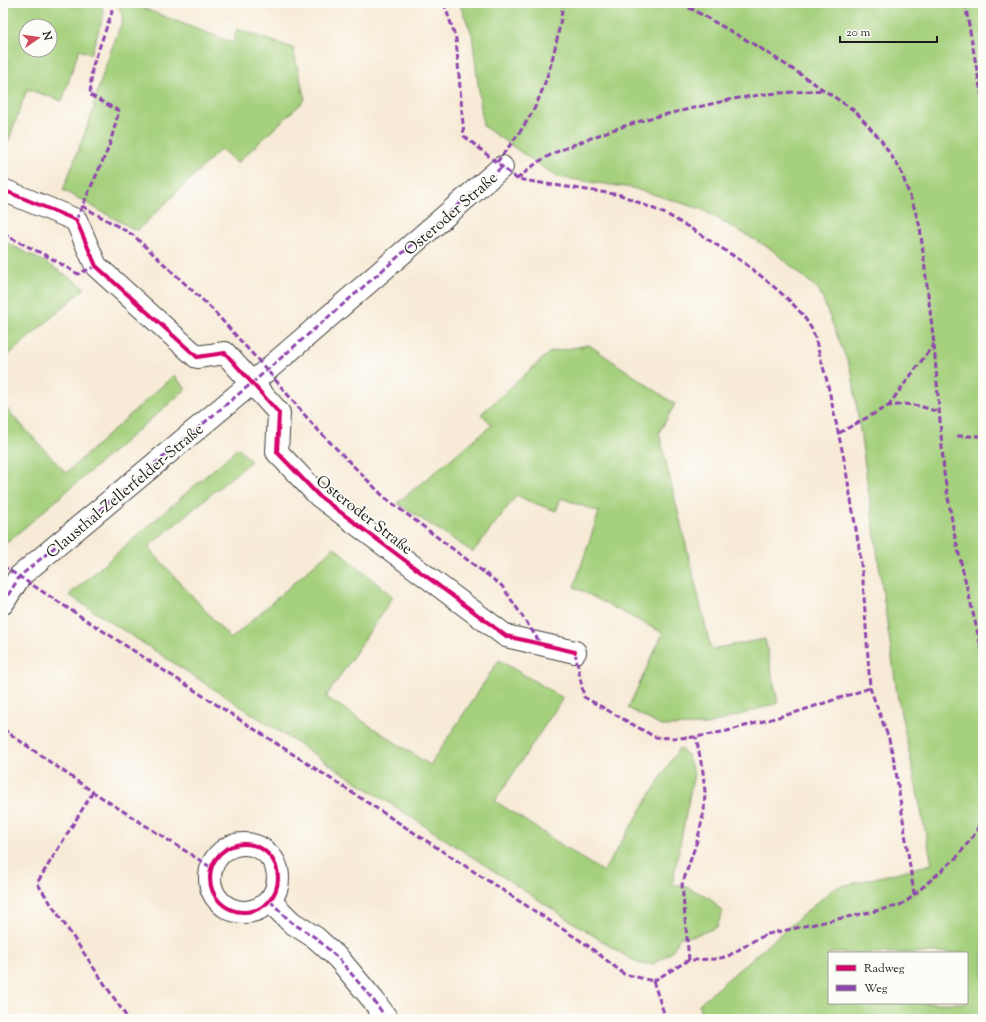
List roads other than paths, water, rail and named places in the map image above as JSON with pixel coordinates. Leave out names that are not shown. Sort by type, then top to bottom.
[{"type":"street","name":"Osteroder Straße","points":[[252,383],[502,167]]},
{"type":"street","name":"Osteroder Straße","points":[[3,190],[76,220],[96,266],[196,357],[225,353],[279,413],[277,452],[318,496],[506,636],[575,652]]},
{"type":"street","name":"Clausthal-Zellerfelder-Straße","points":[[3,603],[20,576],[252,383]]},
{"type":"street","points":[[270,901],[291,922],[316,938],[339,959],[387,1019]]}]
